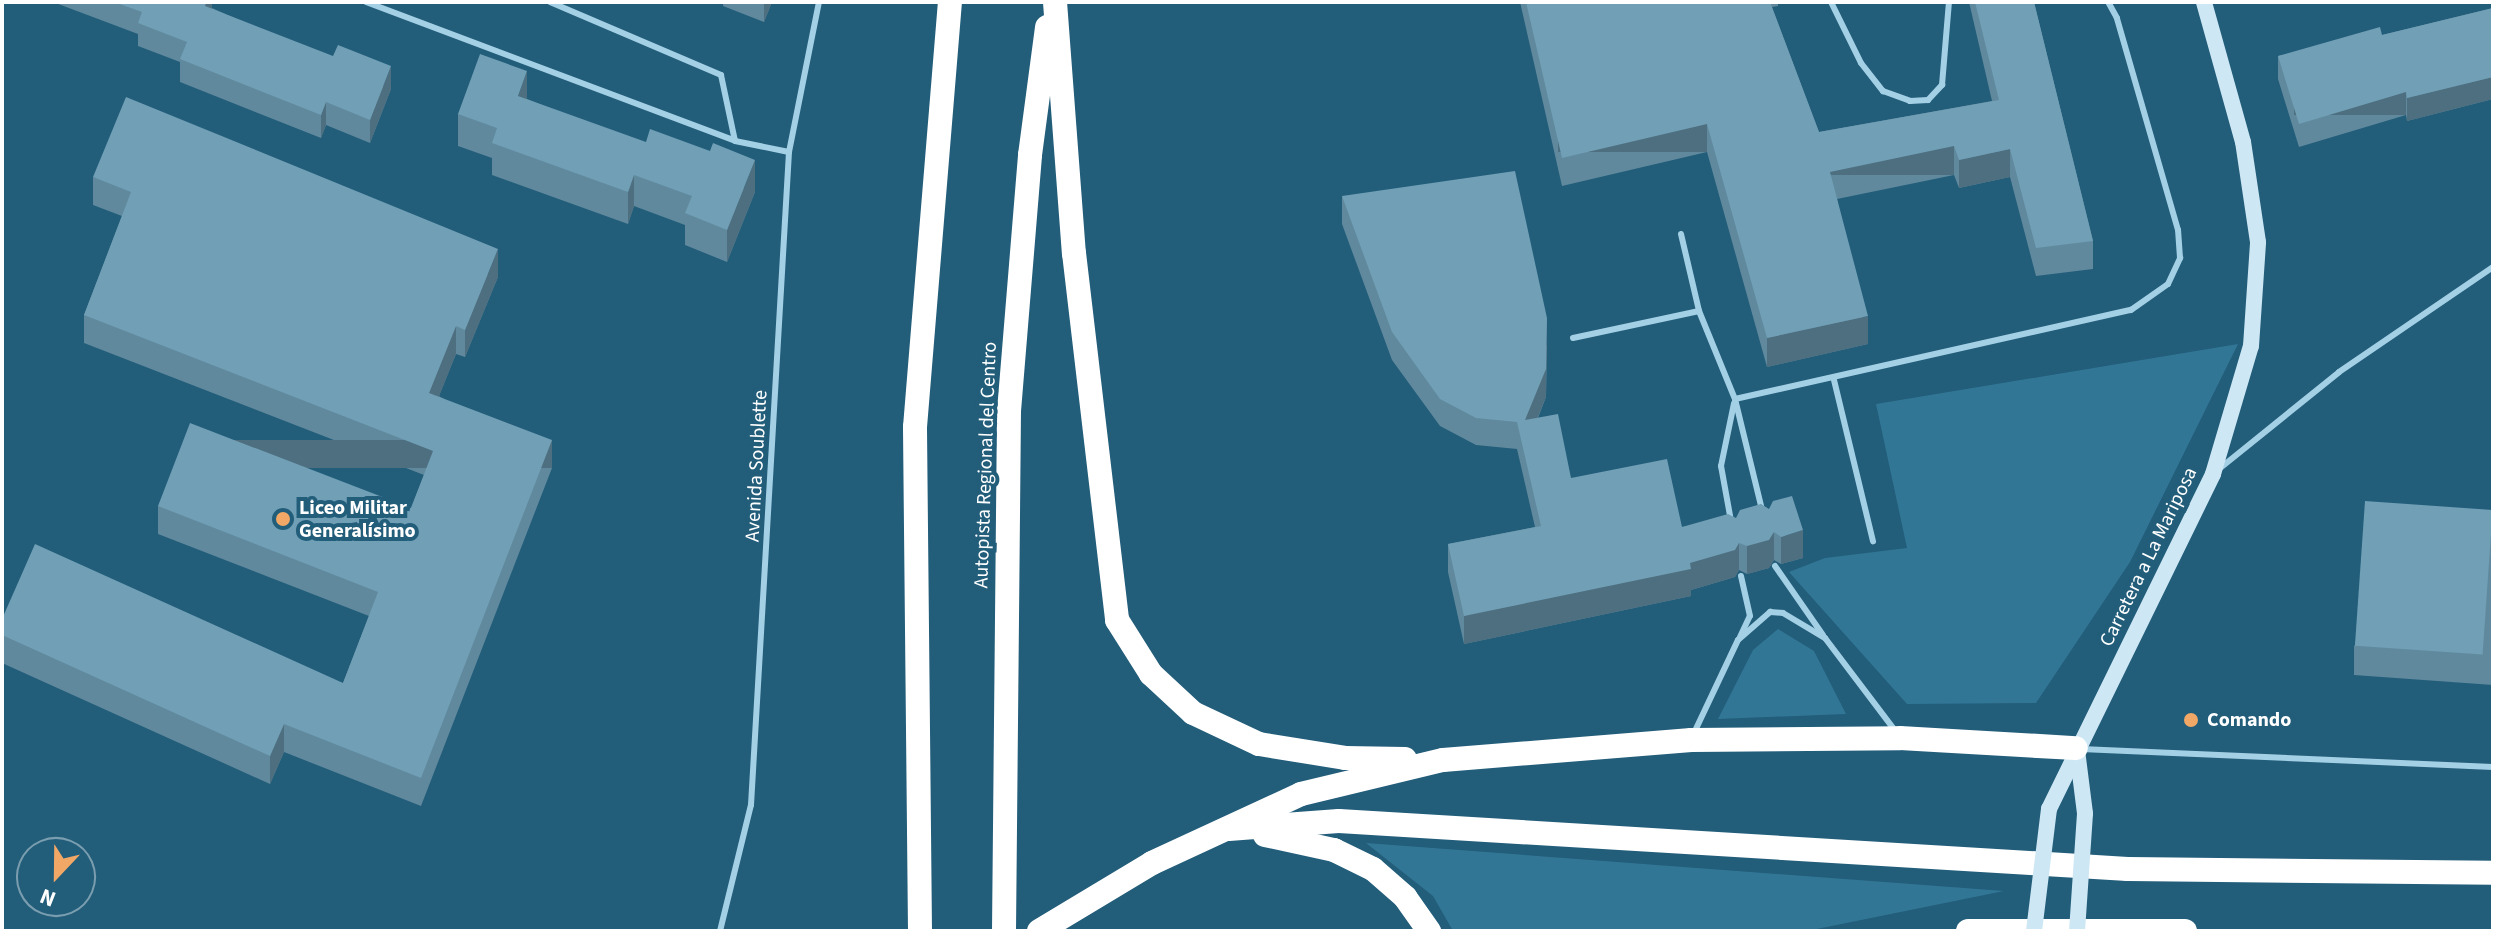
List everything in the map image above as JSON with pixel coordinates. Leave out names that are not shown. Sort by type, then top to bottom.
[{"type":"highway","points":[[920,931],[915,427],[950,2]]},
{"type":"highway","points":[[1053,2],[1074,253],[1117,620],[1151,674],[1193,713],[1259,744],[1345,758],[1443,760],[1691,740],[1900,738],[2076,748]]},
{"type":"highway","name":"Autopista Regional del Centro","points":[[1004,931],[1009,411],[1030,155],[1053,2]]},
{"type":"highway","points":[[1039,931],[1072,908],[1301,794],[1443,760]]},
{"type":"highway","points":[[1229,829],[1339,821],[2128,869],[2493,873]]},
{"type":"highway","points":[[1229,829],[1334,850],[1373,869],[1405,897],[1429,931]]},
{"type":"highway","points":[[1968,931],[2185,931]]},
{"type":"street","name":"Carretera a La Mariposa","points":[[2034,931],[2049,809],[2076,748],[2213,474],[2251,346],[2258,242],[2243,142],[2204,2]]},
{"type":"street","points":[[2076,748],[2085,813],[2077,931]]},
{"type":"lane","points":[[366,2],[735,141],[789,152]]},
{"type":"lane","points":[[550,2],[721,75],[735,141]]},
{"type":"lane","name":"Avenida Soublette","points":[[720,931],[751,805],[789,152],[819,2]]},
{"type":"lane","points":[[1831,2],[1861,63],[1883,91],[1910,101],[1928,100],[1942,85],[1949,2]]},
{"type":"lane","points":[[1735,399],[1834,380],[2131,310],[2168,284],[2180,258],[2178,230],[2117,18],[2108,2]]},
{"type":"lane","points":[[1681,234],[1699,311],[1735,399],[1763,516]]},
{"type":"lane","points":[[2213,474],[2339,372],[2493,267]]},
{"type":"lane","points":[[1573,338],[1699,311]]},
{"type":"lane","points":[[1834,380],[1873,541]]},
{"type":"lane","points":[[1731,525],[1721,466],[1735,399]]},
{"type":"lane","points":[[1775,566],[1900,738]]},
{"type":"lane","points":[[1691,740],[1750,616],[1741,576]]},
{"type":"lane","points":[[1738,640],[1770,612],[1783,613],[1825,638]]},
{"type":"lane","points":[[2076,748],[2493,767]]},
{"type":"shaded area","points":[[2238,344],[2130,562],[2036,703],[1907,704],[1789,572],[1825,558],[1907,548],[1876,404]]},
{"type":"shaded area","points":[[1778,629],[1814,651],[1846,714],[1718,719],[1753,650]]},
{"type":"shaded area","points":[[1366,843],[2004,891],[1807,931],[1453,931],[1433,896]]},
{"type":"building","points":[[114,2],[206,2],[205,6],[333,56],[338,45],[391,66],[370,120],[326,102],[321,115],[180,59],[187,42],[138,23],[142,12]]},
{"type":"building","points":[[1526,2],[1770,2],[1819,132],[1999,100],[1975,2],[2034,2],[2093,241],[2036,248],[2010,149],[1959,160],[1954,146],[1830,172],[1868,316],[1767,338],[1707,124],[1562,158]]},
{"type":"building","points":[[2493,8],[2493,77],[2407,98],[2406,92],[2299,124],[2278,56],[2380,27],[2382,35]]},
{"type":"building","points":[[480,54],[527,71],[518,96],[646,142],[650,129],[710,151],[713,143],[755,160],[727,230],[685,213],[692,196],[634,175],[628,192],[492,143],[497,128],[458,114]]},
{"type":"building","points":[[126,97],[498,249],[465,330],[456,326],[429,393],[552,440],[421,778],[284,724],[270,756],[2,635],[2,619],[35,544],[343,683],[378,592],[158,506],[190,423],[411,508],[433,451],[84,315],[131,192],[93,177]]},
{"type":"building","points":[[1515,171],[1547,318],[1546,369],[1525,420],[1558,414],[1571,478],[1667,459],[1682,527],[1728,514],[1736,518],[1740,510],[1761,504],[1769,509],[1773,501],[1792,496],[1803,530],[1781,537],[1774,532],[1769,540],[1747,546],[1739,543],[1735,550],[1690,563],[1691,569],[1464,616],[1448,544],[1541,526],[1517,422],[1476,418],[1440,399],[1392,332],[1342,196]]},
{"type":"building","points":[[2365,501],[2493,510],[2483,655],[2355,646]]},
{"type":"place","name":"Liceo Militar Generalísimo","points":[[283,519]]},
{"type":"place","name":"Comando","points":[[2191,720]]}]
